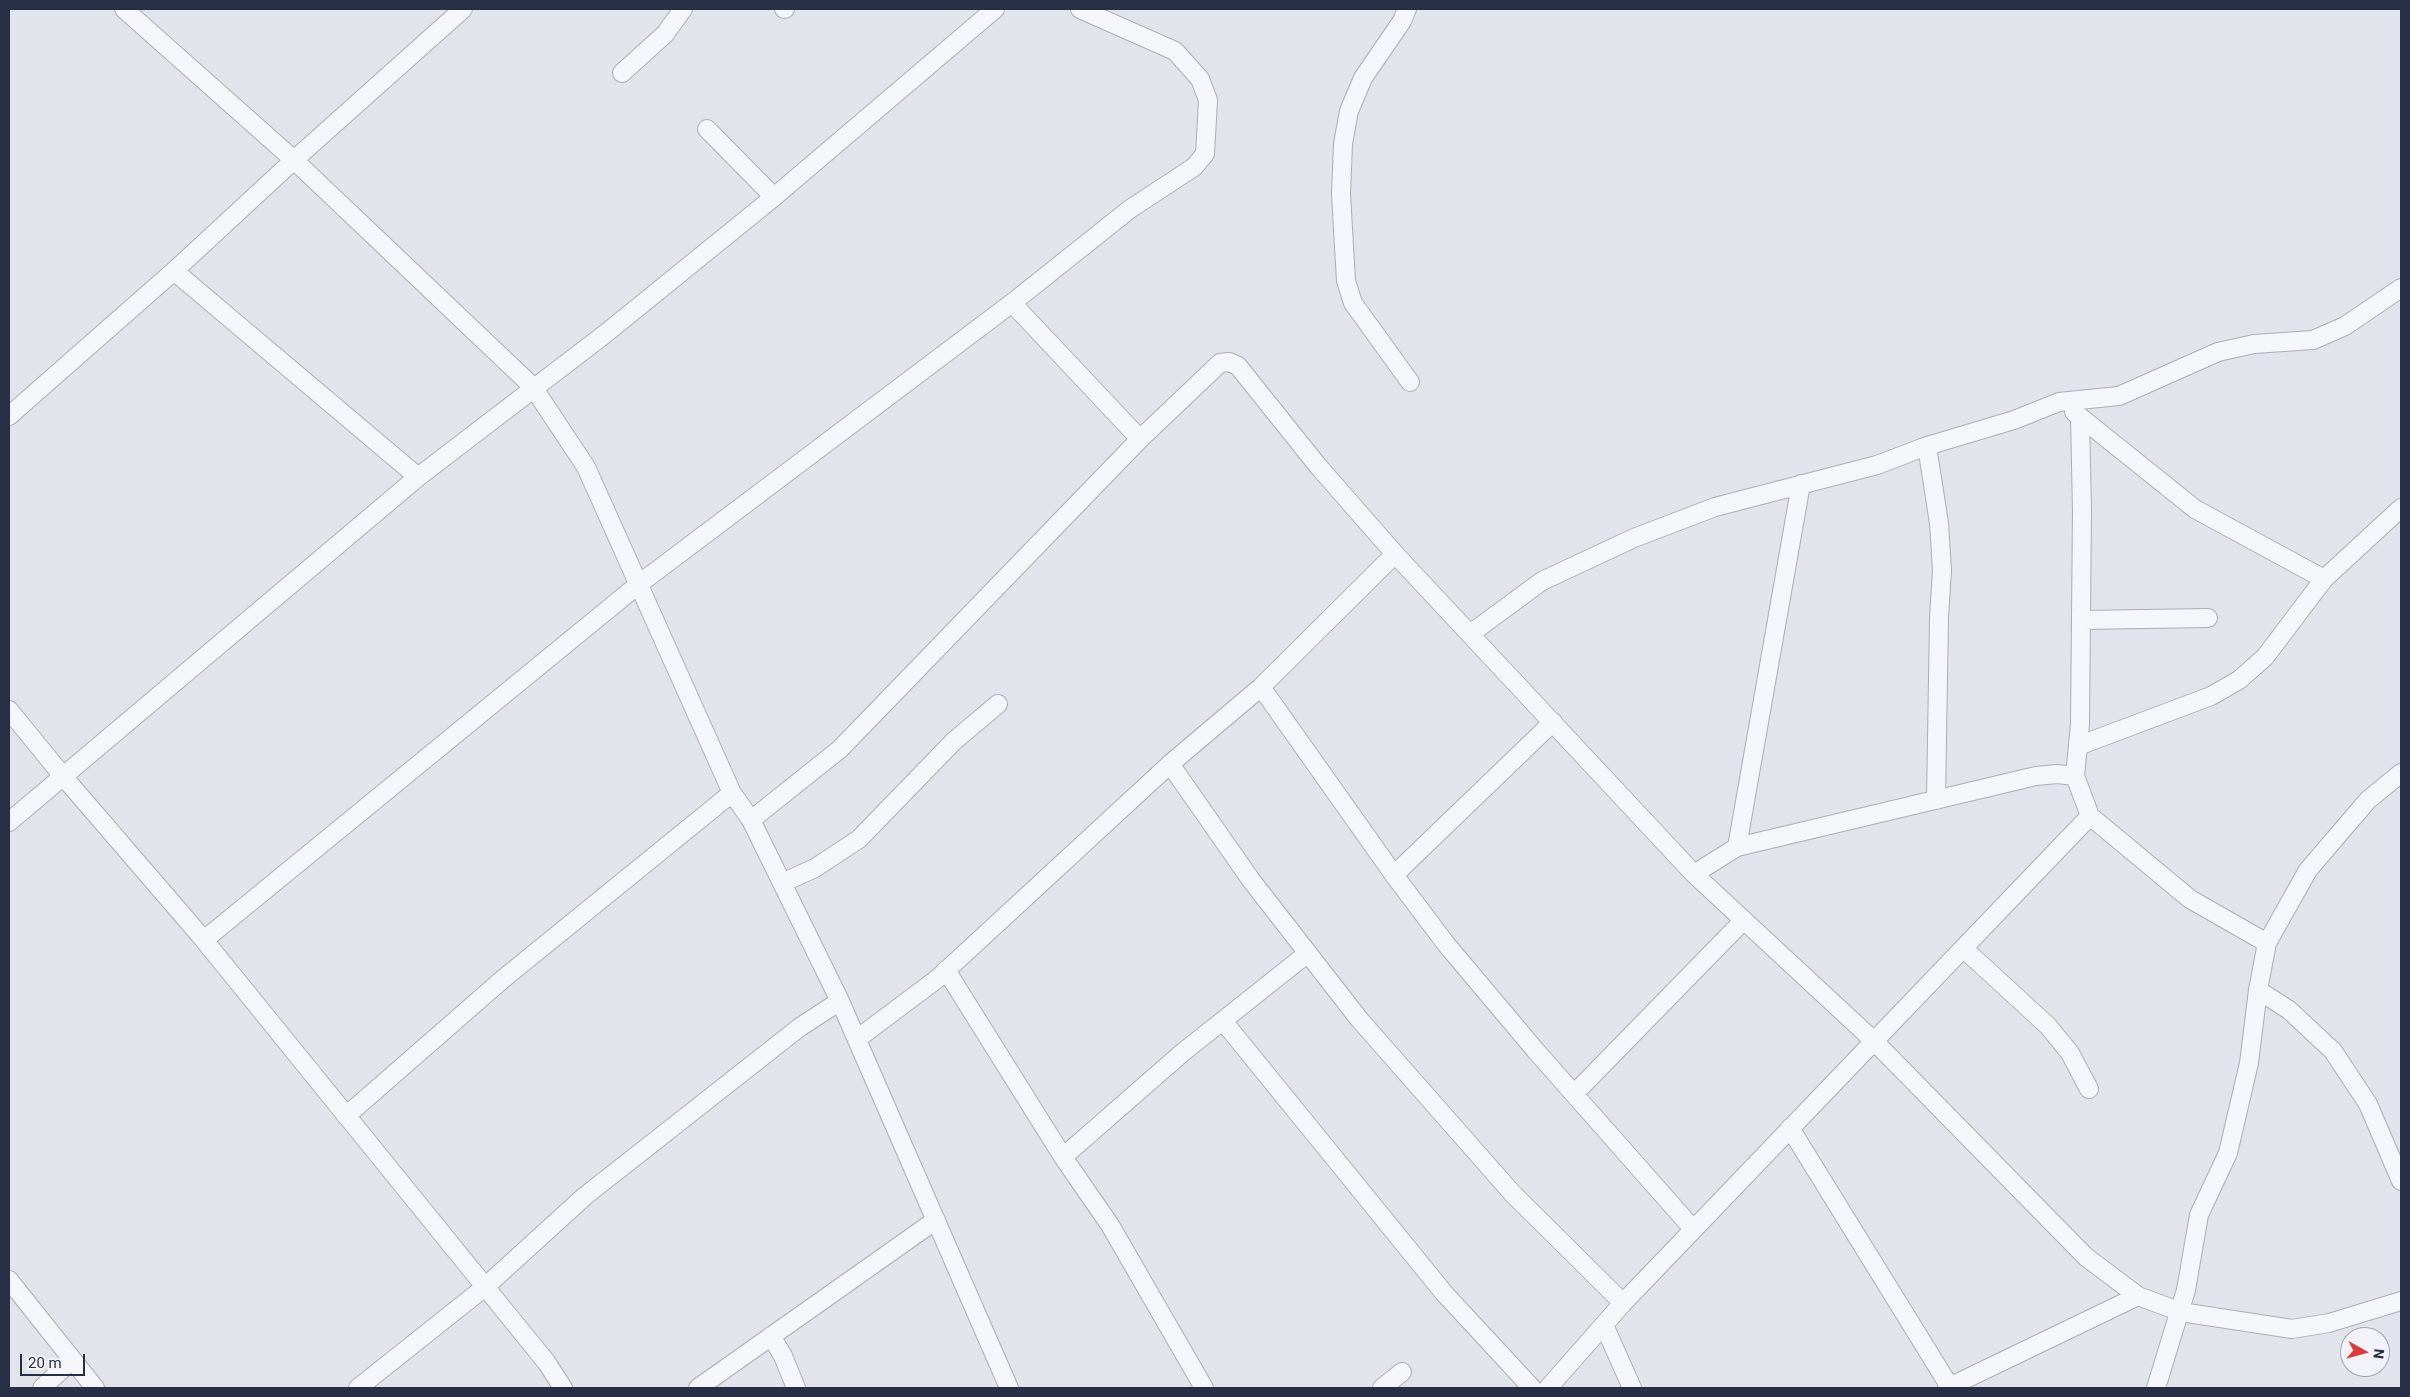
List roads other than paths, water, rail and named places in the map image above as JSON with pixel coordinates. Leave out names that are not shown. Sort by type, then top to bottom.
[{"type":"street","points":[[124,9],[294,160],[533,387],[592,477],[732,793],[751,820],[840,1000],[1009,1388]]},
{"type":"street","points":[[9,416],[174,271],[294,160],[464,9]]},
{"type":"street","points":[[622,72],[665,34],[683,9]]},
{"type":"street","points":[[9,822],[418,476],[605,334],[774,197],[992,9]]},
{"type":"street","points":[[204,940],[639,584],[1012,303],[1130,209],[1194,167],[1205,154],[1208,100],[1200,78],[1175,51],[1080,9]]},
{"type":"street","points":[[1408,9],[1402,21],[1363,78],[1349,111],[1343,144],[1341,194],[1346,281],[1353,304],[1410,382]]},
{"type":"street","points":[[707,129],[774,197]]},
{"type":"street","points":[[174,271],[418,476]]},
{"type":"street","points":[[1470,634],[1542,581],[1634,538],[1715,507],[1877,465],[1927,446],[2014,420],[2059,402],[2119,396],[2218,352],[2254,344],[2313,340],[2345,326],[2401,288]]},
{"type":"street","points":[[1012,303],[1140,439]]},
{"type":"street","points":[[751,820],[840,750],[1140,439],[1220,363],[1229,362],[1238,366],[1318,466],[1395,554],[1694,874],[1874,1041],[2086,1257],[2138,1296],[2181,1312],[2292,1329],[2329,1323],[2401,1302]]},
{"type":"street","points":[[2059,402],[2195,509],[2324,579]]},
{"type":"street","points":[[2080,417],[2081,620],[2078,746],[2075,776],[2090,816],[2190,899],[2267,943]]},
{"type":"street","points":[[1927,446],[1939,523],[1942,571],[1939,618],[1936,800]]},
{"type":"street","points":[[1737,846],[1801,484]]},
{"type":"street","points":[[2078,746],[2211,696],[2239,680],[2265,657],[2324,579],[2401,508]]},
{"type":"street","points":[[857,1039],[946,970],[1170,764],[1261,687],[1395,554]]},
{"type":"street","points":[[2081,620],[2208,618]]},
{"type":"street","points":[[1261,687],[1394,875],[1446,944],[1574,1094],[1693,1229]]},
{"type":"street","points":[[782,883],[815,868],[859,839],[954,741],[998,704]]},
{"type":"street","points":[[9,710],[62,776],[204,940],[547,1363],[563,1388]]},
{"type":"street","points":[[1394,875],[1552,722]]},
{"type":"street","points":[[1170,764],[1252,880],[1359,1019],[1513,1194],[1623,1303]]},
{"type":"street","points":[[2156,1388],[2181,1312],[2199,1215],[2228,1154],[2249,1063],[2258,990],[2267,943],[2308,870],[2368,800],[2401,773]]},
{"type":"street","points":[[1694,874],[1737,846],[2036,776],[2057,774],[2075,776]]},
{"type":"street","points":[[346,1116],[503,979],[732,793]]},
{"type":"street","points":[[1548,1388],[1623,1303],[1693,1229],[2090,816]]},
{"type":"street","points":[[1574,1094],[1744,920]]},
{"type":"street","points":[[1963,948],[2048,1026],[2070,1053],[2089,1089]]},
{"type":"street","points":[[1063,1157],[1182,1053],[1308,953]]},
{"type":"street","points":[[946,970],[1063,1157],[1110,1225],[1204,1388]]},
{"type":"street","points":[[2258,990],[2289,1010],[2333,1051],[2368,1104],[2401,1180]]},
{"type":"street","points":[[358,1388],[485,1287],[585,1196],[800,1027],[840,1000]]},
{"type":"street","points":[[1222,1021],[1444,1293],[1532,1388]]},
{"type":"street","points":[[1790,1128],[1949,1388],[2138,1296]]},
{"type":"street","points":[[698,1388],[936,1220]]},
{"type":"street","points":[[9,1280],[95,1388]]},
{"type":"street","points":[[1604,1324],[1632,1388]]},
{"type":"street","points":[[770,1336],[783,1356],[796,1388]]},
{"type":"street","points":[[42,1388],[72,1360]]},
{"type":"street","points":[[1382,1388],[1402,1372]]}]
